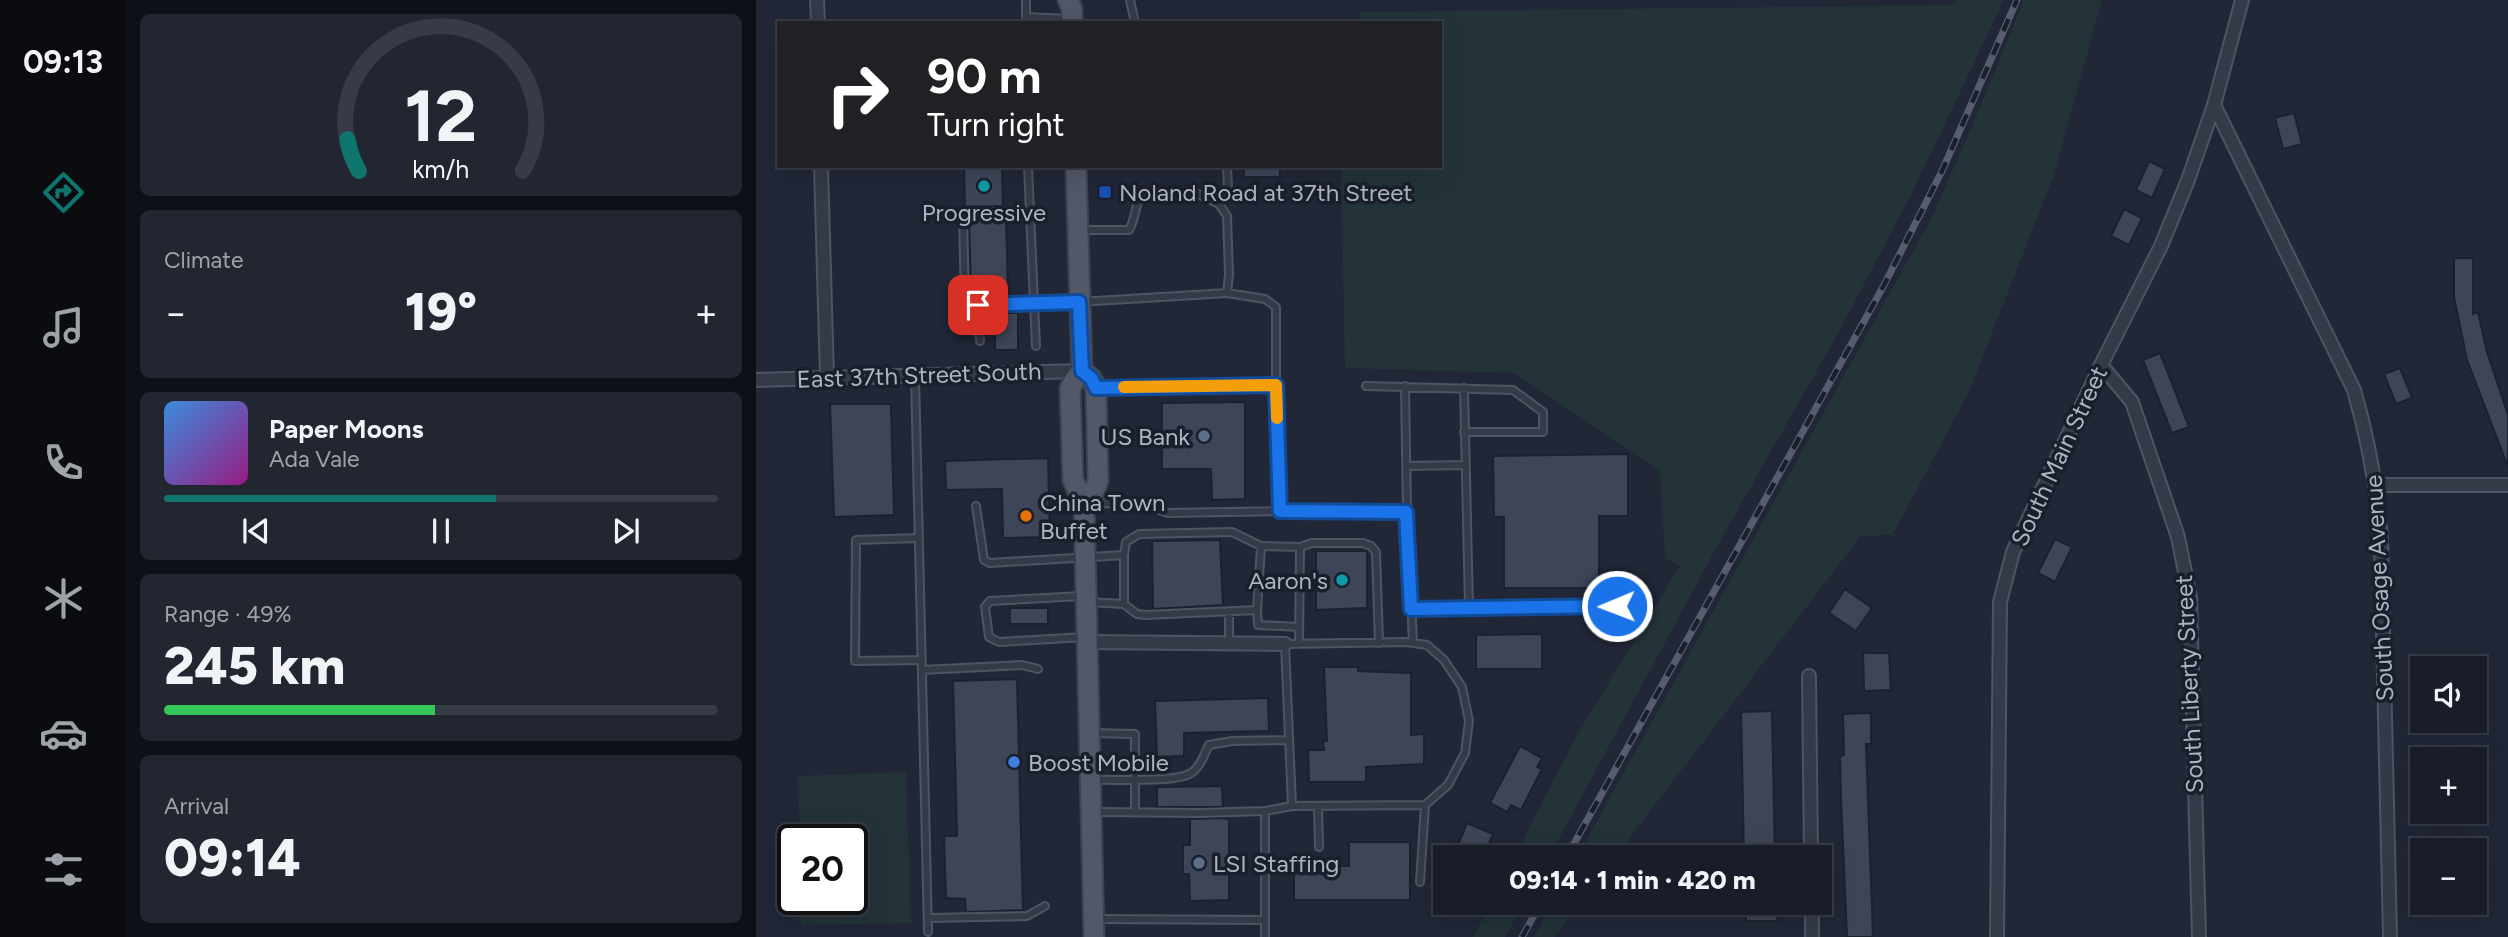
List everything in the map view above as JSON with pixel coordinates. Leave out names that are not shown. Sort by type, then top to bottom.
[{"type":"main road","points":[[1076,168],[1082,371],[1070,388],[1073,480],[1084,504],[1094,928]]},
{"type":"main road","points":[[1082,371],[1091,378],[1096,388],[1098,481],[1084,504]]},
{"type":"street","points":[[817,0],[818,21]]},
{"type":"street","name":"South Main Street","points":[[1997,937],[2000,602],[2013,552],[2101,365],[2161,246],[2214,105],[2242,0]]},
{"type":"street","name":"South Osage Avenue","points":[[2214,105],[2354,390],[2367,434],[2377,485],[2381,540],[2389,937]]},
{"type":"street","points":[[821,168],[827,378]]},
{"type":"street","name":"South Liberty Street","points":[[2101,365],[2132,402],[2178,537],[2190,597],[2199,937]]},
{"type":"street","name":"East 37th Street South","points":[[756,380],[1082,371]]},
{"type":"street","points":[[2377,485],[2508,485]]},
{"type":"street","points":[[1087,640],[1285,644]]},
{"type":"street","points":[[1809,676],[1811,845]]},
{"type":"street","points":[[1812,915],[1812,937]]},
{"type":"lane","points":[[1026,0],[1026,20],[1072,10]]},
{"type":"lane","points":[[1130,0],[1135,21]]},
{"type":"lane","points":[[1028,168],[1036,346]]},
{"type":"lane","points":[[1219,204],[1228,187],[1227,168]]},
{"type":"lane","points":[[1078,230],[1129,230],[1135,220],[1135,206],[1141,192],[1198,194],[1219,204],[1227,216],[1227,293]]},
{"type":"lane","points":[[1030,211],[962,214],[965,303],[978,305],[1079,302],[1227,293],[1265,299],[1276,307],[1280,511]]},
{"type":"lane","points":[[978,305],[980,341]]},
{"type":"lane","points":[[915,375],[928,932]]},
{"type":"lane","points":[[1096,388],[1276,385]]},
{"type":"lane","points":[[1366,386],[1513,390],[1543,412],[1543,432],[1464,432]]},
{"type":"lane","points":[[1405,386],[1406,512],[1413,643]]},
{"type":"lane","points":[[1464,388],[1469,608]]},
{"type":"lane","points":[[1406,466],[1465,465]]},
{"type":"lane","points":[[1084,504],[1137,502],[1168,513],[1406,512]]},
{"type":"lane","points":[[976,506],[984,560],[990,562],[1124,555]]},
{"type":"lane","points":[[1124,604],[1126,542],[1139,534],[1232,532],[1261,546],[1300,547],[1312,543],[1363,543],[1376,552],[1379,643]]},
{"type":"lane","points":[[918,538],[856,540],[855,662],[921,660]]},
{"type":"lane","points":[[1259,644],[1257,610],[1261,546]]},
{"type":"lane","points":[[1299,643],[1300,547]]},
{"type":"lane","points":[[1087,640],[999,642],[989,636],[985,607],[990,601],[1086,599],[1124,604],[1136,614],[1145,615],[1257,610]]},
{"type":"lane","points":[[1411,609],[1617,606]]},
{"type":"lane","points":[[1229,611],[1229,643]]},
{"type":"lane","points":[[1258,625],[1299,627]]},
{"type":"lane","points":[[1091,812],[1265,811],[1292,806],[1424,805],[1448,785],[1465,753],[1469,721],[1462,687],[1444,660],[1427,645],[1413,643],[1285,644],[1292,806]]},
{"type":"lane","points":[[922,670],[1022,665],[1038,669]]},
{"type":"lane","points":[[1090,733],[1135,734],[1135,812]]},
{"type":"lane","points":[[1091,780],[1172,779],[1191,774],[1209,745],[1232,741],[1289,740]]},
{"type":"lane","points":[[1420,882],[1424,805]]},
{"type":"lane","points":[[1318,806],[1319,847]]},
{"type":"lane","points":[[1265,811],[1265,937]]},
{"type":"lane","points":[[928,919],[1027,916],[1045,906]]},
{"type":"lane","points":[[1094,928],[1265,920]]},
{"type":"shaded area","points":[[1957,0],[2004,0],[1911,195],[1835,339],[1720,541],[1555,845],[1520,845],[1577,735],[1680,566],[1665,558],[1660,471],[1514,373],[1345,368],[1341,168],[1442,168],[1442,21],[1359,21],[1359,12],[1955,5]]},
{"type":"shaded area","points":[[2024,0],[2102,0],[2054,175],[1968,394],[1893,534],[1860,537],[1624,845],[1584,845],[1931,219]]},
{"type":"shaded area","points":[[906,772],[911,923],[801,925],[801,915],[868,915],[868,824],[800,824],[798,776]]},
{"type":"shaded area","points":[[1485,915],[1517,915],[1505,937],[1473,937]]},
{"type":"shaded area","points":[[1546,915],[1571,915],[1554,937],[1534,937]]},
{"type":"building","points":[[2294,113],[2302,144],[2283,149],[2275,118]]},
{"type":"building","points":[[2149,161],[2165,169],[2152,198],[2136,190]]},
{"type":"building","name":"Progressive","points":[[964,168],[1002,168],[1003,206],[965,207]]},
{"type":"building","points":[[1244,168],[1280,168],[1280,177],[1244,177]]},
{"type":"building","points":[[2124,209],[2142,218],[2129,245],[2111,236]]},
{"type":"building","points":[[1006,217],[1008,291],[971,292],[969,219]]},
{"type":"building","points":[[2454,258],[2473,258],[2473,314],[2478,312],[2487,352],[2508,415],[2508,467],[2467,360],[2454,297]]},
{"type":"building","points":[[995,313],[1018,313],[1018,350],[995,350]]},
{"type":"building","points":[[2160,353],[2189,427],[2172,433],[2143,360]]},
{"type":"building","points":[[2400,368],[2412,398],[2396,404],[2384,374]]},
{"type":"building","name":"US Bank","points":[[1245,402],[1245,499],[1212,500],[1211,469],[1162,469],[1162,403]]},
{"type":"building","points":[[830,404],[891,404],[894,515],[834,517]]},
{"type":"building","points":[[1628,454],[1628,516],[1599,516],[1599,588],[1504,588],[1504,517],[1494,517],[1493,456]]},
{"type":"building","points":[[1048,458],[1050,537],[1003,538],[1002,489],[946,490],[945,461]]},
{"type":"building","points":[[2055,539],[2072,547],[2055,582],[2038,573]]},
{"type":"building","points":[[1220,540],[1223,605],[1153,609],[1152,541]]},
{"type":"building","name":"Aaron's","points":[[1316,551],[1367,551],[1367,608],[1316,610]]},
{"type":"building","points":[[1845,589],[1872,608],[1856,631],[1829,613]]},
{"type":"building","points":[[1010,608],[1048,608],[1048,624],[1010,624]]},
{"type":"building","points":[[1542,634],[1542,669],[1476,669],[1476,635]]},
{"type":"building","points":[[1863,653],[1889,653],[1891,690],[1864,691]]},
{"type":"building","points":[[1324,667],[1358,667],[1358,671],[1411,673],[1411,735],[1424,734],[1424,764],[1366,767],[1366,782],[1309,782],[1308,750],[1324,750],[1323,741],[1327,741]]},
{"type":"building","points":[[1017,679],[1023,910],[966,912],[965,899],[946,898],[944,836],[957,836],[953,681]]},
{"type":"building","points":[[1268,698],[1269,731],[1184,733],[1184,756],[1157,757],[1155,701]]},
{"type":"building","points":[[1772,711],[1775,845],[1744,845],[1741,712]]},
{"type":"building","points":[[1871,713],[1871,744],[1866,744],[1873,937],[1847,937],[1840,756],[1844,755],[1843,714]]},
{"type":"building","points":[[1520,746],[1542,758],[1537,767],[1542,769],[1521,810],[1511,805],[1507,812],[1490,803]]},
{"type":"building","points":[[1222,786],[1223,807],[1157,807],[1157,787]]},
{"type":"building","points":[[1190,819],[1229,819],[1229,900],[1190,901],[1189,874],[1183,874],[1183,845],[1190,845]]},
{"type":"building","points":[[1467,823],[1493,834],[1488,845],[1458,845]]},
{"type":"building","points":[[1349,842],[1410,842],[1410,900],[1294,900],[1294,866],[1349,866]]},
{"type":"building","points":[[1746,915],[1777,915],[1777,921],[1746,921]]},
{"type":"railway","points":[[1573,845],[1883,287],[1942,171],[2017,0]]},
{"type":"railway","points":[[1522,937],[1534,915]]},
{"type":"slow traffic","points":[[1124,387],[1276,385],[1277,418]]},
{"type":"place","name":"Progressive","points":[[984,186]]},
{"type":"place","name":"Noland Road at 37th Street","points":[[1105,192]]},
{"type":"place","name":"US Bank","points":[[1204,436]]},
{"type":"place","name":"China Town Buffet","points":[[1026,516]]},
{"type":"place","name":"Aaron's","points":[[1342,580]]},
{"type":"place","name":"Boost Mobile","points":[[1014,762]]},
{"type":"place","name":"LSI Staffing","points":[[1199,863]]},
{"type":"route","points":[[978,305],[1079,302],[1082,371],[1091,378],[1096,388],[1276,385],[1280,511],[1406,512],[1411,609],[1617,606]]}]
